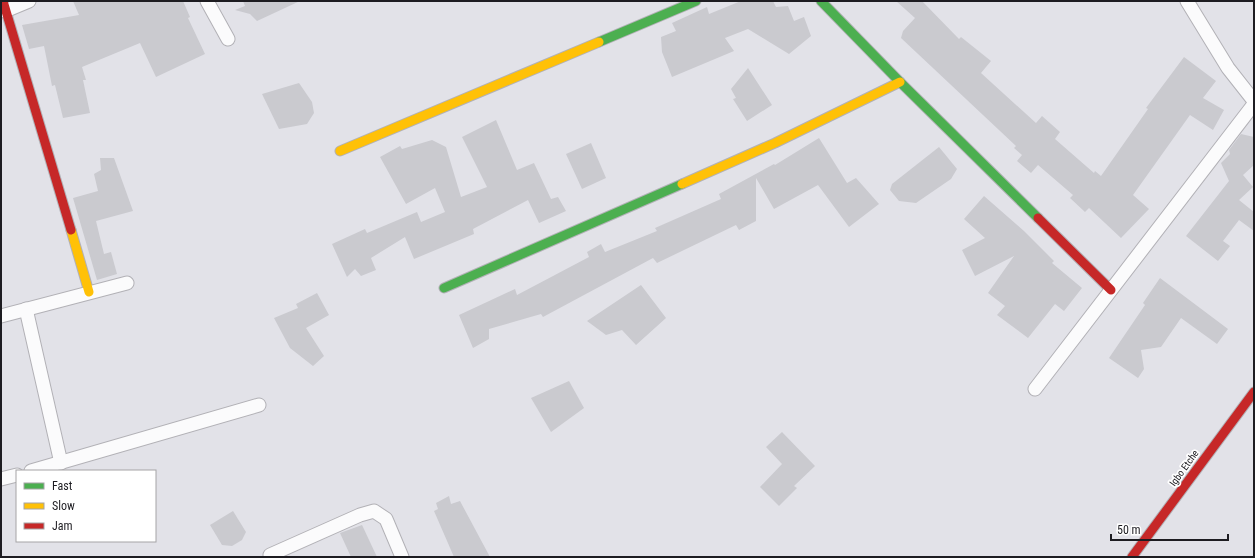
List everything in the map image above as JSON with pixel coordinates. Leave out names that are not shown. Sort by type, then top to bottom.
[{"type":"street","points":[[29,1],[4,6],[89,292]]},
{"type":"street","points":[[207,1],[228,39]]},
{"type":"street","points":[[340,151],[696,1]]},
{"type":"street","points":[[821,1],[900,82],[1111,290]]},
{"type":"street","points":[[1187,1],[1228,68],[1254,100]]},
{"type":"street","points":[[444,288],[775,143],[900,82]]},
{"type":"street","points":[[1035,389],[1254,104]]},
{"type":"street","points":[[1,316],[127,283]]},
{"type":"street","points":[[26,309],[61,463]]},
{"type":"street","name":"Igbo Etche","points":[[1132,557],[1254,392]]},
{"type":"street","points":[[35,470],[259,405]]},
{"type":"street","points":[[1,479],[16,475]]},
{"type":"street","points":[[270,555],[360,515],[374,511],[386,519],[402,557]]},
{"type":"building","points":[[73,1],[183,1],[190,17],[188,18],[205,54],[156,77],[140,43],[82,67],[86,80],[83,80],[90,113],[63,118],[55,85],[52,86],[44,46],[29,49],[22,25],[79,15]]},
{"type":"building","points":[[243,1],[300,1],[257,21],[250,14],[235,10],[245,6]]},
{"type":"building","points":[[741,1],[773,1],[776,7],[788,6],[794,21],[804,17],[811,36],[789,54],[748,29],[725,38],[734,51],[672,77],[662,52],[661,37],[676,31],[672,23],[707,7],[709,14]]},
{"type":"building","points":[[896,1],[922,1],[959,39],[961,37],[991,61],[981,73],[1036,123],[1042,116],[1060,132],[1055,139],[1094,173],[1095,171],[1101,176],[1148,109],[1146,108],[1184,57],[1216,81],[1203,98],[1224,110],[1213,130],[1190,115],[1133,195],[1149,209],[1121,238],[1089,208],[1085,212],[1070,198],[1073,195],[1038,165],[1031,173],[1017,161],[1022,155],[1014,148],[1016,146],[901,38],[903,31],[915,18]]},
{"type":"building","points":[[748,68],[772,105],[747,121],[733,99],[736,98],[731,89]]},
{"type":"building","points":[[299,83],[312,102],[314,113],[307,124],[279,129],[262,94]]},
{"type":"building","points":[[496,120],[517,170],[534,163],[551,199],[558,197],[566,211],[539,223],[528,200],[473,229],[474,234],[414,259],[405,237],[371,258],[376,270],[361,276],[355,269],[347,277],[332,244],[365,229],[367,233],[417,212],[421,222],[445,212],[435,188],[406,204],[380,157],[400,146],[402,149],[432,140],[446,147],[461,197],[487,187],[462,137]]},
{"type":"building","points":[[1241,134],[1254,137],[1254,165],[1243,175],[1253,187],[1239,200],[1254,212],[1254,231],[1239,220],[1223,241],[1230,246],[1218,261],[1186,236],[1229,181],[1221,163],[1230,154],[1229,150]]},
{"type":"building","points":[[819,138],[847,183],[856,178],[879,204],[849,227],[818,185],[774,209],[756,178],[756,221],[739,230],[736,225],[657,263],[653,258],[543,317],[541,314],[489,329],[489,339],[473,348],[459,315],[515,289],[517,295],[589,257],[587,252],[601,244],[605,252],[657,231],[655,228],[721,199],[719,194],[774,164],[775,165]]},
{"type":"building","points":[[591,143],[606,178],[582,189],[566,154]]},
{"type":"building","points":[[939,147],[957,169],[951,179],[916,203],[899,201],[890,190],[892,184]]},
{"type":"building","points":[[100,158],[114,158],[133,211],[96,221],[104,254],[111,252],[117,274],[97,280],[73,198],[98,191],[94,174],[101,170]]},
{"type":"building","points":[[984,196],[1024,231],[1054,261],[1052,263],[1082,288],[1064,311],[1055,304],[1028,338],[997,315],[1005,306],[988,293],[1014,256],[975,276],[962,250],[985,238],[964,219]]},
{"type":"building","points":[[1160,278],[1228,329],[1217,344],[1181,318],[1161,347],[1141,350],[1144,369],[1138,378],[1109,358],[1145,305],[1143,303]]},
{"type":"building","points":[[641,285],[666,318],[636,345],[622,330],[606,335],[587,321]]},
{"type":"building","points":[[317,293],[329,315],[306,328],[324,356],[313,366],[290,348],[274,318],[298,308],[296,304]]},
{"type":"building","points":[[569,381],[584,408],[551,432],[531,398]]},
{"type":"building","points":[[782,432],[815,466],[794,486],[797,488],[779,506],[760,487],[782,464],[766,447]]},
{"type":"building","points":[[449,496],[451,504],[460,501],[490,557],[454,557],[434,511],[438,509],[436,503]]},
{"type":"building","points":[[233,511],[246,532],[242,540],[232,546],[222,545],[210,525]]},
{"type":"building","points":[[362,525],[377,557],[351,557],[340,533]]},
{"type":"traffic: fast","points":[[599,42],[696,1]]},
{"type":"traffic: fast","points":[[821,1],[900,82],[1038,218]]},
{"type":"traffic: fast","points":[[444,288],[682,184]]},
{"type":"traffic: slow","points":[[340,151],[599,42]]},
{"type":"traffic: slow","points":[[682,184],[775,143],[900,82]]},
{"type":"traffic: slow","points":[[71,230],[89,292]]},
{"type":"traffic: jam","points":[[3,1],[71,230]]},
{"type":"traffic: jam","points":[[1038,218],[1111,290]]},
{"type":"traffic: jam","points":[[1132,557],[1254,392]]}]
